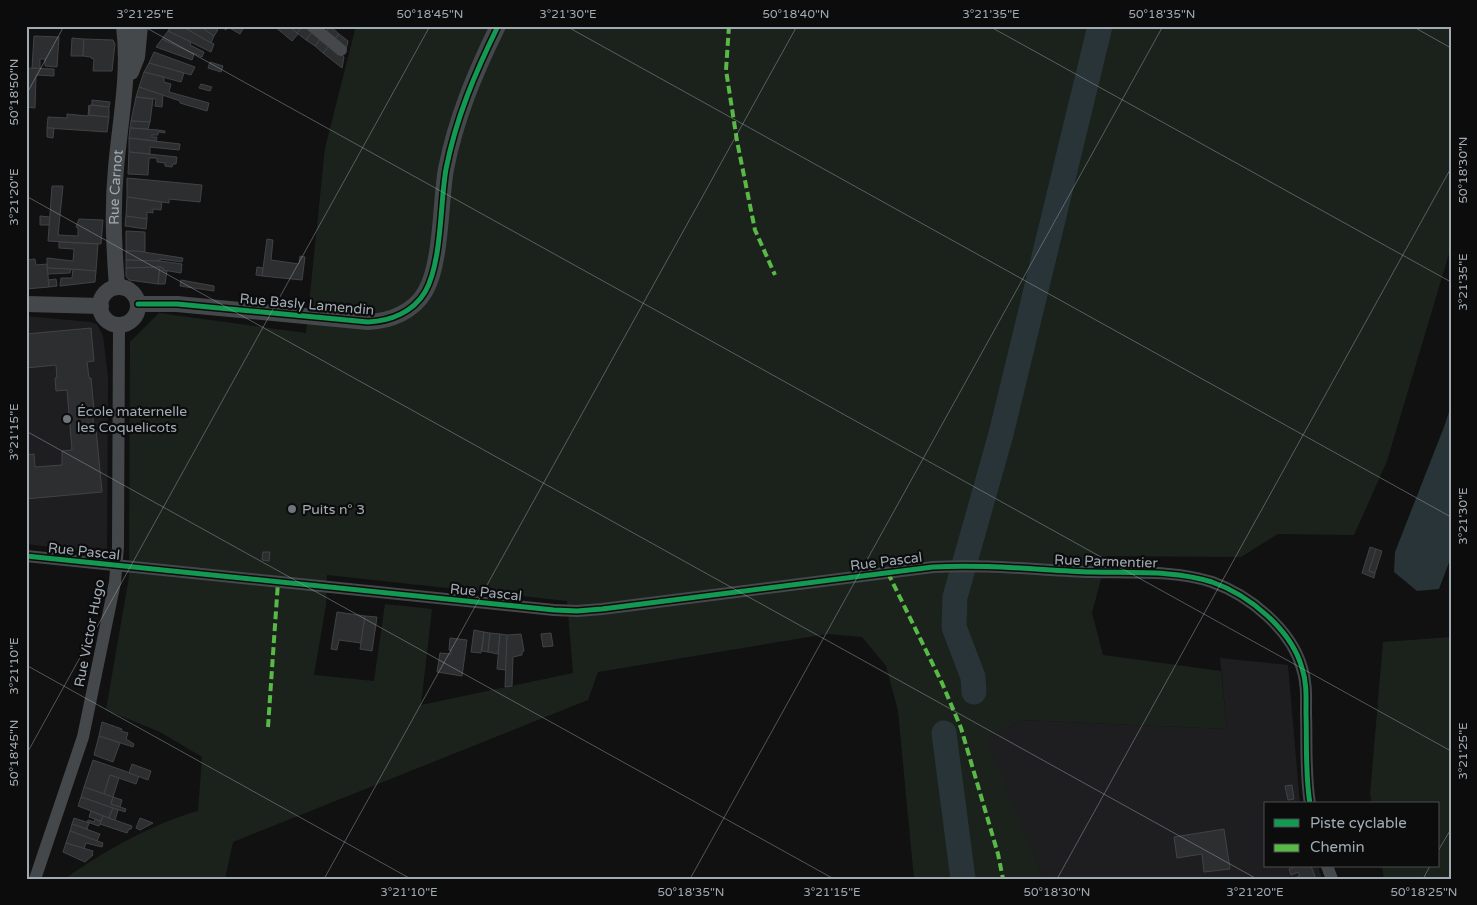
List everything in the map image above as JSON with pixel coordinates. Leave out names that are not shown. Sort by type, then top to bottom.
[{"type":"street","name":"Rue Carnot","points":[[117,288],[113,211],[124,88],[126,50],[124,26]]},
{"type":"street","name":"Rue Carnot","points":[[124,88],[137,57],[140,26]]},
{"type":"street","points":[[312,26],[341,50]]},
{"type":"street","name":"Rue Basly Lamendin","points":[[138,304],[178,304],[368,322],[377,322],[395,317],[413,307],[425,292],[433,273],[446,171],[458,119],[470,85],[498,26]]},
{"type":"street","points":[[117,288],[130,290],[138,304],[138,310],[133,319],[125,324],[113,324],[102,314],[102,300],[107,292],[117,288]]},
{"type":"street","points":[[26,304],[101,306]]},
{"type":"street","name":"Rue Victor Hugo","points":[[35,879],[83,737],[118,565],[119,325]]},
{"type":"street","name":"Rue Pascal","points":[[26,556],[577,611],[909,569],[943,566],[974,567]]},
{"type":"street","name":"Rue Parmentier","points":[[974,567],[1176,575],[1210,582],[1228,589],[1247,600],[1271,620],[1289,640],[1302,668],[1306,689],[1307,776],[1310,802]]},
{"type":"shaded area","points":[[356,26],[1451,26],[1451,247],[1387,461],[1354,535],[1278,534],[1241,557],[1107,556],[1092,613],[1103,655],[1221,671],[1227,729],[1021,720],[986,738],[1044,879],[914,879],[898,711],[886,666],[862,637],[827,634],[598,672],[588,700],[233,842],[225,879],[65,879],[129,839],[164,823],[198,811],[202,757],[160,732],[106,710],[129,577],[130,342],[159,313],[306,333],[325,148]],"holes":[[[327,575],[567,601],[573,673],[421,705],[432,609],[385,604],[374,681],[314,675],[326,605]]]},
{"type":"shaded area","name":"École maternelle les Coquelicots","points":[[26,316],[90,322],[97,324],[103,336],[108,377],[107,554],[26,544]]},
{"type":"shaded area","points":[[1451,406],[1451,557],[1439,589],[1417,591],[1394,572],[1395,552]]},
{"type":"shaded area","points":[[1451,637],[1451,879],[1384,879],[1382,868],[1440,868],[1440,802],[1372,802],[1370,794],[1383,642]]},
{"type":"shaded area","points":[[1220,658],[1288,665],[1300,802],[1264,802],[1264,868],[1319,868],[1322,879],[1044,879],[985,738],[1021,720],[1227,729]]},
{"type":"building","points":[[171,26],[182,26],[214,44],[211,52],[168,31]]},
{"type":"building","points":[[182,26],[200,26],[214,36],[211,43]]},
{"type":"building","points":[[200,26],[213,26],[218,30],[214,36]]},
{"type":"building","points":[[220,26],[238,26],[243,29],[240,34],[228,27],[226,30]]},
{"type":"building","points":[[274,26],[289,26],[298,34],[292,41]]},
{"type":"building","points":[[289,26],[303,26],[297,33]]},
{"type":"building","points":[[303,26],[313,31],[306,40],[297,33]]},
{"type":"building","points":[[330,26],[339,34],[334,40],[325,33]]},
{"type":"building","points":[[168,31],[191,42],[190,45],[204,52],[202,57],[162,39]]},
{"type":"building","points":[[313,31],[321,38],[315,46],[306,40]]},
{"type":"building","points":[[339,34],[348,41],[346,50],[334,40]]},
{"type":"building","points":[[34,36],[59,37],[57,67],[45,66],[45,59],[40,59],[40,69],[32,68]]},
{"type":"building","points":[[72,38],[84,39],[83,56],[71,56]]},
{"type":"building","points":[[321,38],[330,45],[323,53],[315,46]]},
{"type":"building","points":[[84,39],[113,40],[115,44],[112,71],[93,71],[94,59],[83,56]]},
{"type":"building","points":[[162,39],[194,54],[192,60],[156,47]]},
{"type":"building","points":[[330,45],[344,57],[342,68],[323,53]]},
{"type":"building","points":[[154,52],[195,67],[191,75],[149,63]]},
{"type":"building","points":[[210,62],[223,66],[221,72],[208,68]]},
{"type":"building","points":[[149,63],[184,73],[181,82],[144,72]]},
{"type":"building","points":[[26,68],[54,69],[54,76],[36,75],[35,108],[26,107]]},
{"type":"building","points":[[144,72],[164,77],[164,82],[171,84],[169,92],[209,103],[207,111],[139,87]]},
{"type":"building","points":[[201,84],[212,87],[210,91],[199,88]]},
{"type":"building","points":[[139,87],[163,95],[162,107],[155,106],[156,99],[136,97]]},
{"type":"building","points":[[136,97],[153,99],[150,122],[131,121]]},
{"type":"building","points":[[92,100],[110,102],[109,107],[92,105]]},
{"type":"building","points":[[89,105],[89,115],[109,117],[107,132],[47,128],[48,117],[67,118],[67,114],[88,116]]},
{"type":"building","points":[[90,105],[109,107],[109,117],[89,115]]},
{"type":"building","points":[[131,121],[150,122],[148,129],[130,128]]},
{"type":"building","points":[[47,128],[54,128],[53,138],[47,137]]},
{"type":"building","points":[[130,128],[165,131],[165,133],[158,132],[158,135],[152,135],[152,137],[157,137],[156,141],[129,138]]},
{"type":"building","points":[[129,138],[180,144],[179,150],[150,147],[150,154],[129,152]]},
{"type":"building","points":[[129,152],[177,157],[176,164],[173,164],[172,167],[165,166],[165,163],[157,162],[157,158],[149,158],[148,175],[128,174]]},
{"type":"building","points":[[127,178],[202,185],[200,202],[169,199],[169,203],[127,197]]},
{"type":"building","points":[[52,186],[63,186],[58,235],[78,236],[78,228],[76,227],[79,219],[103,220],[101,244],[48,241]]},
{"type":"building","points":[[127,197],[162,202],[161,210],[153,209],[153,213],[147,212],[147,219],[126,216]]},
{"type":"building","points":[[40,216],[50,217],[49,225],[40,225]]},
{"type":"building","points":[[126,216],[147,219],[146,229],[125,226]]},
{"type":"building","points":[[126,231],[145,232],[145,252],[126,251]]},
{"type":"building","points":[[267,239],[273,240],[271,260],[299,264],[300,256],[305,257],[302,280],[262,276]]},
{"type":"building","points":[[59,242],[98,244],[96,271],[47,268],[47,258],[73,261],[74,249],[59,248]]},
{"type":"building","points":[[126,251],[183,258],[182,262],[160,259],[160,261],[126,260]]},
{"type":"building","points":[[35,259],[36,265],[47,264],[49,287],[26,289],[26,260]]},
{"type":"building","points":[[126,260],[182,264],[181,273],[163,270],[160,267],[126,268]]},
{"type":"building","points":[[160,267],[158,284],[129,280],[126,276],[126,268]]},
{"type":"building","points":[[160,267],[167,271],[165,284],[158,284]]},
{"type":"building","points":[[257,267],[263,268],[262,276],[256,275]]},
{"type":"building","points":[[47,268],[71,269],[70,273],[48,274]]},
{"type":"building","points":[[73,269],[96,271],[95,282],[60,286],[61,278],[72,278]]},
{"type":"building","points":[[56,279],[57,286],[49,287],[48,280]]},
{"type":"building","points":[[181,280],[214,286],[214,291],[180,286]]},
{"type":"building","points":[[91,328],[94,361],[87,362],[89,378],[91,378],[94,410],[92,411],[94,429],[96,429],[102,492],[26,499],[26,455],[34,454],[35,467],[62,465],[62,451],[72,450],[67,390],[56,391],[56,365],[26,368],[26,334]]},
{"type":"building","points":[[1370,547],[1376,549],[1369,571],[1375,573],[1374,578],[1362,573]]},
{"type":"building","points":[[1376,549],[1382,551],[1375,573],[1369,571]]},
{"type":"building","points":[[263,552],[270,552],[269,561],[262,560]]},
{"type":"building","points":[[337,612],[365,616],[361,643],[339,640],[337,650],[331,649]]},
{"type":"building","points":[[365,616],[377,617],[372,651],[360,649]]},
{"type":"building","points":[[474,630],[484,632],[481,653],[471,652]]},
{"type":"building","points":[[484,632],[490,633],[488,652],[482,651]]},
{"type":"building","points":[[490,633],[500,634],[498,654],[488,652]]},
{"type":"building","points":[[551,633],[553,646],[543,647],[541,634]]},
{"type":"building","points":[[500,634],[507,635],[506,670],[497,669]]},
{"type":"building","points":[[521,634],[524,651],[522,655],[513,657],[512,686],[505,687],[507,635]]},
{"type":"building","points":[[450,638],[467,640],[462,676],[437,672],[440,653],[451,654],[449,650]]},
{"type":"building","points":[[102,722],[128,733],[126,739],[134,744],[133,747],[99,736]]},
{"type":"building","points":[[99,736],[120,743],[113,762],[94,755]]},
{"type":"building","points":[[93,760],[139,776],[136,784],[110,775],[104,794],[84,787]]},
{"type":"building","points":[[132,764],[151,771],[148,780],[129,773]]},
{"type":"building","points":[[110,775],[119,778],[113,797],[104,794]]},
{"type":"building","points":[[1292,785],[1294,799],[1288,800],[1285,786]]},
{"type":"building","points":[[84,787],[113,797],[111,804],[126,809],[125,812],[81,797]]},
{"type":"building","points":[[81,797],[113,808],[109,818],[78,806]]},
{"type":"building","points":[[113,797],[122,800],[120,807],[111,804]]},
{"type":"building","points":[[113,808],[118,810],[115,820],[109,818]]},
{"type":"building","points":[[91,811],[103,816],[101,821],[89,817]]},
{"type":"building","points":[[103,816],[132,826],[131,829],[127,833],[100,824]]},
{"type":"building","points":[[74,818],[89,823],[87,829],[72,824]]},
{"type":"building","points":[[140,818],[153,823],[140,830],[136,828]]},
{"type":"building","points":[[95,819],[101,822],[99,826],[87,822],[88,820],[94,822]]},
{"type":"building","points":[[72,824],[100,834],[97,841],[70,831]]},
{"type":"building","points":[[1224,829],[1230,869],[1204,872],[1202,854],[1177,858],[1174,837]]},
{"type":"building","points":[[70,831],[103,843],[102,847],[86,843],[84,849],[66,843]]},
{"type":"building","points":[[66,843],[93,851],[93,855],[85,862],[63,852]]},
{"type":"building","points":[[1312,868],[1316,879],[1292,879],[1300,876],[1298,872],[1291,875],[1289,869]]},
{"type":"waterway","points":[[974,692],[973,677],[954,627],[955,597],[1001,434],[1100,26]]},
{"type":"waterway","points":[[944,733],[963,879]]},
{"type":"marked path","points":[[729,26],[726,70],[737,141],[755,230],[775,275]]},
{"type":"marked path","points":[[888,573],[942,683],[961,728],[998,854],[1003,879]]},
{"type":"marked path","points":[[268,727],[278,582]]},
{"type":"cycle path","points":[[138,304],[177,304],[368,322],[385,320],[408,310],[420,299],[431,280],[438,249],[444,183],[450,150],[467,96],[498,26]]},
{"type":"cycle path","points":[[26,556],[577,611],[933,567],[992,567],[1153,573],[1198,578],[1212,582],[1240,595],[1267,615],[1288,640],[1296,654],[1304,674],[1310,802]]},
{"type":"place","name":"École maternelle les Coquelicots","points":[[67,419]]},
{"type":"place","name":"Puits n° 3","points":[[292,509]]}]
